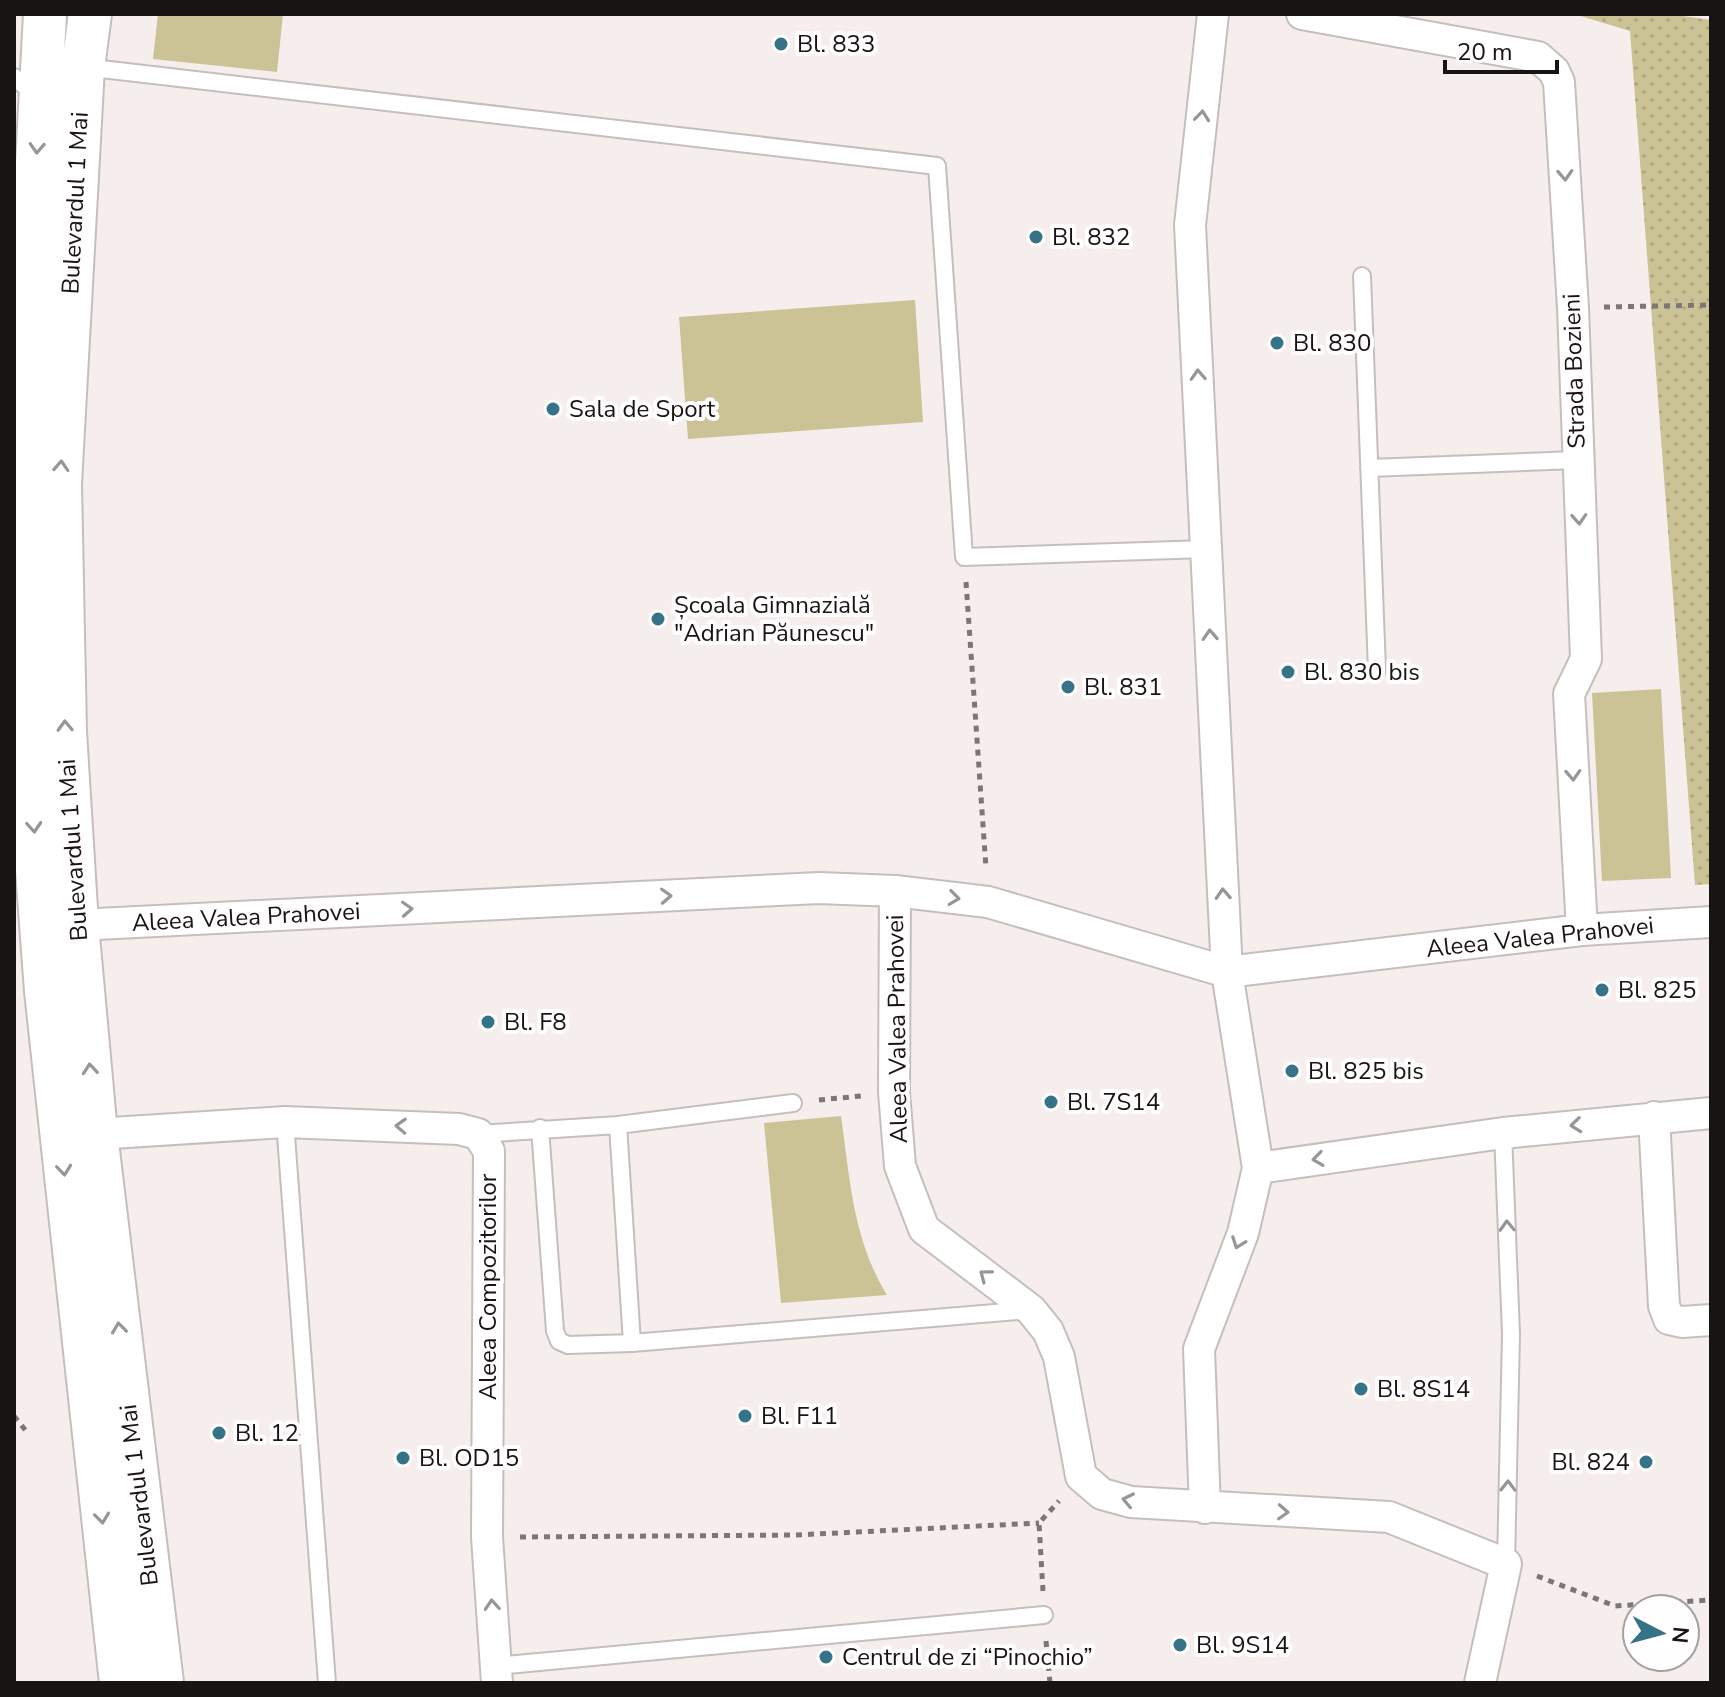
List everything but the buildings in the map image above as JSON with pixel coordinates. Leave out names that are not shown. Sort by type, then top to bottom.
[{"type":"main road","name":"Bulevardul 1 Mai","points":[[45,14],[27,87],[24,507],[27,735],[46,991],[115,1437],[162,1683]]},
{"type":"main road","name":"Bulevardul 1 Mai","points":[[90,14],[83,67],[60,484],[65,732],[77,925],[96,1134],[115,1437],[121,1683]]},
{"type":"street","points":[[1205,1508],[1199,1349],[1243,1233],[1258,1168],[1227,972],[1190,225],[1213,14]]},
{"type":"street","name":"Strada Bozieni","points":[[1302,14],[1538,57],[1554,71],[1559,82],[1573,308],[1576,460],[1586,659],[1569,694],[1582,930]]},
{"type":"street","name":"Aleea Valea Prahovei","points":[[77,925],[819,888],[895,891],[988,902],[1227,972],[1582,930],[1711,922]]},
{"type":"street","name":"Aleea Valea Prahovei","points":[[895,891],[894,1092],[900,1166],[924,1229],[1031,1310],[1048,1331],[1059,1357],[1081,1476]]},
{"type":"street","points":[[1258,1168],[1503,1133],[1711,1113]]},
{"type":"street","points":[[1654,1117],[1664,1306],[1669,1319],[1682,1322],[1711,1320]]},
{"type":"street","points":[[96,1134],[285,1122],[459,1129],[478,1134]]},
{"type":"street","name":"Aleea Compozitorilor","points":[[478,1134],[489,1151],[487,1537],[496,1674]]},
{"type":"street","points":[[1081,1476],[1102,1494],[1131,1502],[1389,1517],[1506,1564],[1480,1683]]},
{"type":"lane","points":[[83,67],[937,166],[964,557],[1206,549]]},
{"type":"lane","points":[[1362,276],[1377,670]]},
{"type":"lane","points":[[1369,468],[1576,460]]},
{"type":"lane","points":[[478,1134],[618,1125],[793,1103]]},
{"type":"lane","points":[[285,1122],[327,1683]]},
{"type":"lane","points":[[618,1125],[632,1343]]},
{"type":"lane","points":[[540,1128],[555,1331],[559,1341],[568,1345],[632,1343],[1031,1310]]},
{"type":"lane","points":[[1503,1133],[1511,1334],[1506,1564]]},
{"type":"lane","points":[[496,1674],[1044,1615]]},
{"type":"path","points":[[1573,308],[1711,305]]},
{"type":"path","points":[[964,557],[988,902]]},
{"type":"path","points":[[793,1103],[894,1092]]},
{"type":"path","points":[[14,1416],[26,1431]]},
{"type":"path","points":[[1050,1683],[1039,1523],[1081,1476]]},
{"type":"path","points":[[487,1537],[796,1535],[1039,1523]]},
{"type":"path","points":[[1506,1564],[1615,1606],[1711,1600]]},
{"type":"shaded area","points":[[158,14],[283,14],[277,72],[153,59]]},
{"type":"shaded area","points":[[1574,14],[1669,14],[1711,20],[1711,884],[1695,885],[1630,31]]},
{"type":"shaded area","points":[[915,300],[923,422],[688,439],[679,317]]},
{"type":"shaded area","points":[[1661,689],[1671,878],[1602,881],[1592,693]]},
{"type":"shaded area","points":[[841,1116],[860,1231],[887,1295],[781,1303],[764,1123]]},
{"type":"place","name":"Bl. 833","points":[[781,44]]},
{"type":"place","name":"Bl. 832","points":[[1036,237]]},
{"type":"place","name":"Bl. 830","points":[[1277,343]]},
{"type":"place","name":"Sala de Sport","points":[[553,409]]},
{"type":"place","name":"Școala Gimnazială \"Adrian Păunescu\"","points":[[658,619]]},
{"type":"place","name":"Bl. 830 bis","points":[[1288,672]]},
{"type":"place","name":"Bl. 831","points":[[1068,687]]},
{"type":"place","name":"Bl. 825","points":[[1602,990]]},
{"type":"place","name":"Bl. F8","points":[[488,1022]]},
{"type":"place","name":"Bl. 825 bis","points":[[1292,1071]]},
{"type":"place","name":"Bl. 7S14","points":[[1051,1102]]},
{"type":"place","name":"Bl. 8S14","points":[[1361,1389]]},
{"type":"place","name":"Bl. F11","points":[[745,1416]]},
{"type":"place","name":"Bl. 12","points":[[219,1433]]},
{"type":"place","name":"Bl. OD15","points":[[403,1458]]},
{"type":"place","name":"Bl. 824","points":[[1646,1462]]},
{"type":"place","name":"Bl. 9S14","points":[[1180,1645]]},
{"type":"place","name":"Centrul de zi “Pinochio”","points":[[826,1657]]}]
